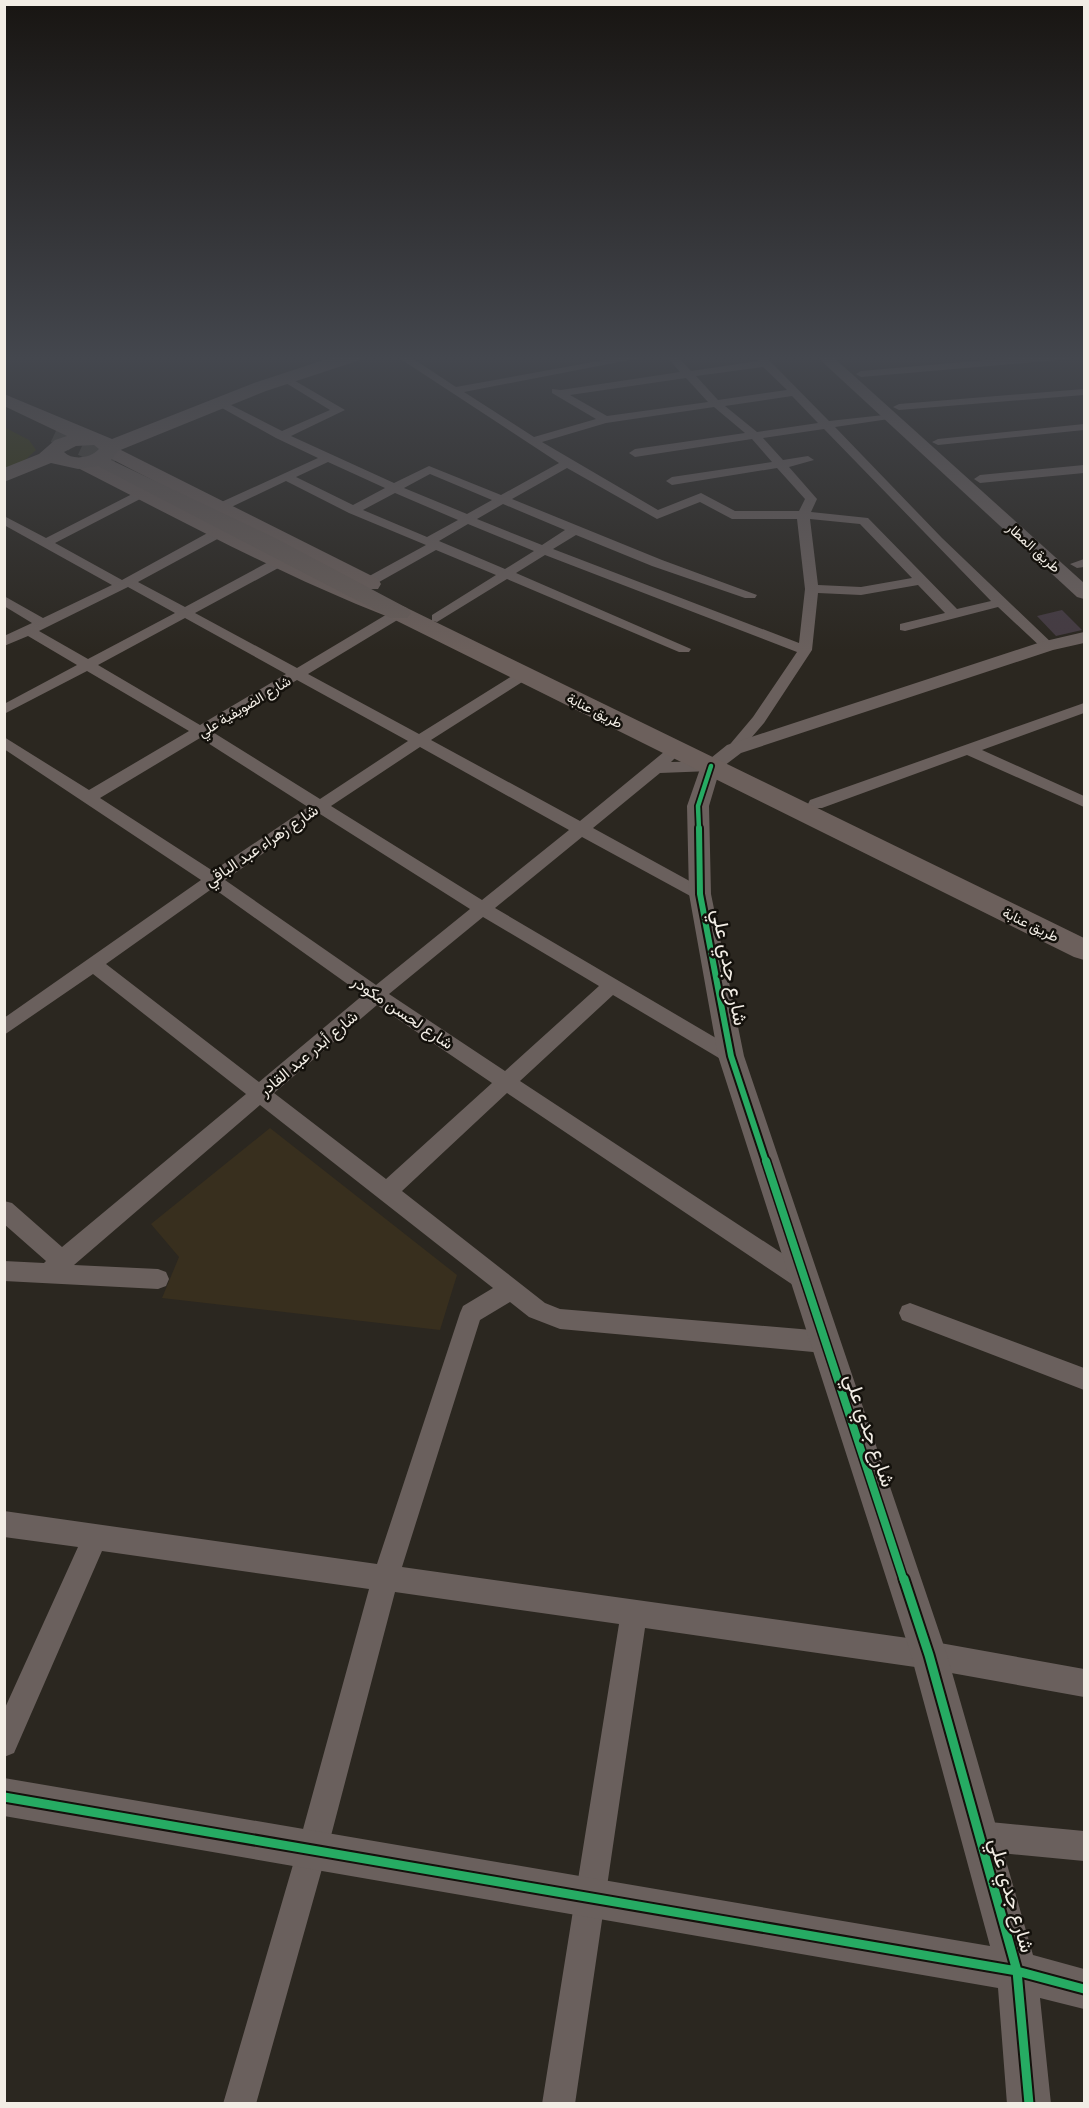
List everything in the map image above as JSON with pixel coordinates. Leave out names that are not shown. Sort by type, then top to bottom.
[{"type":"highway","points":[[4,476],[28,466],[47,454]]},
{"type":"highway","points":[[4,489],[49,454]]},
{"type":"highway","points":[[78,454],[97,460],[99,454]]},
{"type":"highway","name":"طريق عنابة","points":[[119,454],[267,543],[404,608]]},
{"type":"main road","points":[[69,454],[319,583],[404,608]]},
{"type":"main road","points":[[121,454],[367,582],[404,608]]},
{"type":"main road","name":"طريق المطار","points":[[938,454],[1084,593]]},
{"type":"main road","name":"طريق المطار","points":[[952,454],[1082,566]]},
{"type":"main road","name":"طريق عنابة","points":[[404,608],[437,618],[1084,935]]},
{"type":"main road","name":"طريق عنابة","points":[[404,608],[525,674],[675,750],[727,760],[1084,950]]},
{"type":"street","points":[[319,454],[545,550],[805,650]]},
{"type":"street","points":[[554,454],[657,515],[701,497],[732,515],[803,515],[864,520],[954,614]]},
{"type":"street","points":[[727,760],[759,720],[805,650],[812,589],[803,515],[811,499],[772,454]]},
{"type":"street","points":[[857,454],[999,603],[1048,646]]},
{"type":"street","points":[[221,507],[327,458]]},
{"type":"street","points":[[672,481],[808,460]]},
{"type":"street","points":[[367,582],[433,542],[467,518],[567,463]]},
{"type":"street","points":[[980,479],[1084,469]]},
{"type":"street","points":[[353,510],[429,470],[503,498],[657,563],[750,596]]},
{"type":"street","points":[[287,477],[353,510],[684,649]]},
{"type":"street","points":[[45,543],[142,493]]},
{"type":"street","points":[[4,520],[583,828],[700,894]]},
{"type":"street","points":[[437,618],[576,530]]},
{"type":"street","points":[[4,642],[126,584],[218,533]]},
{"type":"street","points":[[4,710],[277,563]]},
{"type":"street","points":[[812,589],[861,591],[922,580]]},
{"type":"street","points":[[4,600],[35,627],[87,666],[320,805],[483,909],[731,1056]]},
{"type":"street","points":[[905,627],[999,603]]},
{"type":"street","name":"شارع الضويفية علي","points":[[88,798],[404,608]]},
{"type":"street","points":[[727,760],[1048,646],[1084,638]]},
{"type":"street","points":[[656,768],[727,760],[1084,649]]},
{"type":"street","name":"شارع زهراء عبد الباقي","points":[[4,1028],[211,878],[417,741],[525,674]]},
{"type":"street","points":[[816,804],[1084,708]]},
{"type":"street","name":"شارع لحسن مكودر","points":[[4,742],[211,878],[376,995],[804,1280]]},
{"type":"street","name":"شارع أبدر عبد القادر","points":[[55,1267],[376,995],[583,828],[675,750]]},
{"type":"street","points":[[969,750],[1084,802]]},
{"type":"street","name":"شارع جدي علي","points":[[727,760],[698,806],[700,894],[731,1056],[929,1655],[1017,1971],[1029,2103]]},
{"type":"street","points":[[93,964],[537,1310],[560,1319],[824,1342]]},
{"type":"street","points":[[387,1191],[612,985]]},
{"type":"street","points":[[4,1210],[55,1267]]},
{"type":"street","points":[[4,1271],[55,1267],[158,1279]]},
{"type":"street","points":[[239,2103],[312,1851],[385,1579],[471,1313],[511,1289]]},
{"type":"street","points":[[910,1313],[1084,1378]]},
{"type":"street","points":[[4,1524],[929,1655],[1084,1683]]},
{"type":"street","points":[[4,1743],[95,1538]]},
{"type":"street","points":[[558,2103],[634,1613]]},
{"type":"street","points":[[4,1797],[1017,1971],[1084,1989]]},
{"type":"street","points":[[980,1836],[1084,1846]]},
{"type":"shaded area","points":[[4,454],[31,454],[23,462],[4,469]]},
{"type":"shaded area","points":[[270,1128],[457,1275],[440,1330],[162,1298],[179,1257],[151,1224]]},
{"type":"building","points":[[1062,610],[1082,630],[1056,636],[1037,616]]},
{"type":"tunnel","points":[[101,454],[115,461]]},
{"type":"cycle path","points":[[711,766],[698,806],[700,894],[731,1056],[929,1655],[1017,1971],[1029,2104]]},
{"type":"cycle path","points":[[4,1797],[1017,1971],[1084,1989]]}]
